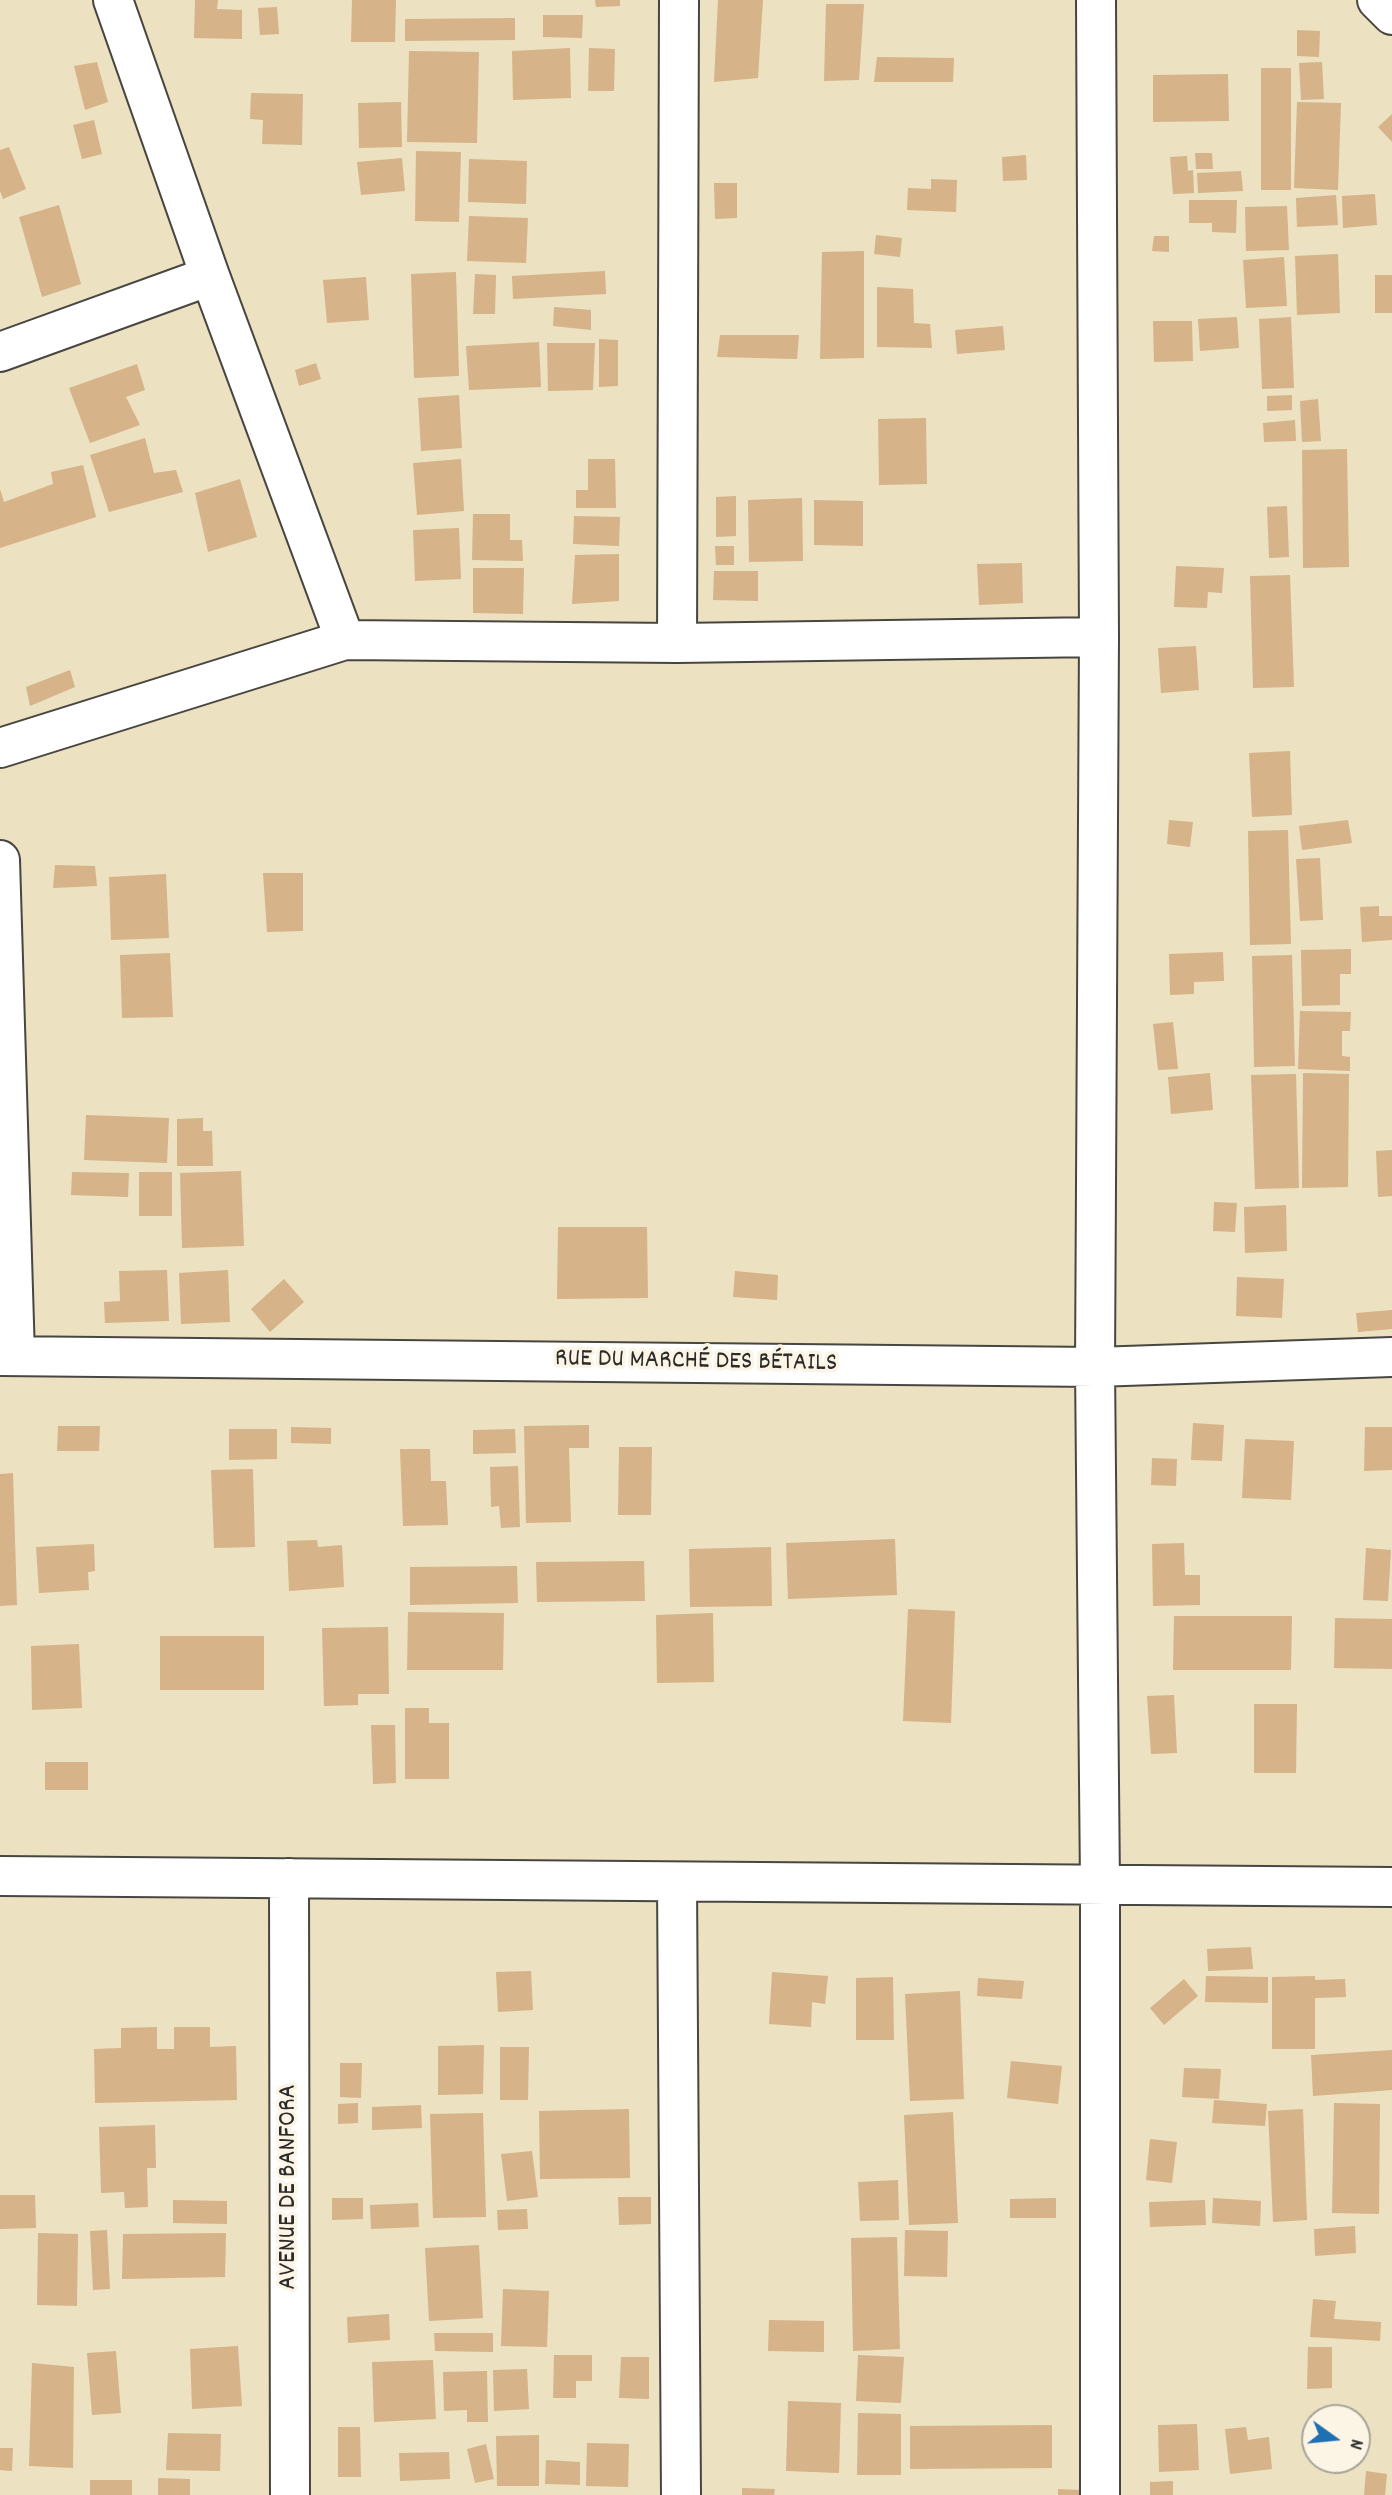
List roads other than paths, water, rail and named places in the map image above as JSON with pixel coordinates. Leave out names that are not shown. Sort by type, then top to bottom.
[{"type":"street","points":[[113,0],[210,276],[345,640]]},
{"type":"street","points":[[677,643],[679,0]]},
{"type":"street","points":[[1096,0],[1099,637],[1096,1367],[1100,1885],[1100,2495]]},
{"type":"street","points":[[1377,0],[1392,15]]},
{"type":"street","points":[[0,352],[210,276]]},
{"type":"street","points":[[0,748],[345,640],[677,643],[1099,637]]},
{"type":"street","points":[[0,860],[8,1356]]},
{"type":"street","name":"RUE DU MARCHÉ DES BÉTAILS","points":[[8,1356],[1096,1367],[1392,1357]]},
{"type":"street","points":[[0,1876],[1392,1887]]},
{"type":"street","name":"AVENUE DE BANFORA","points":[[289,1878],[290,2495]]},
{"type":"street","points":[[677,1882],[681,2495]]}]
